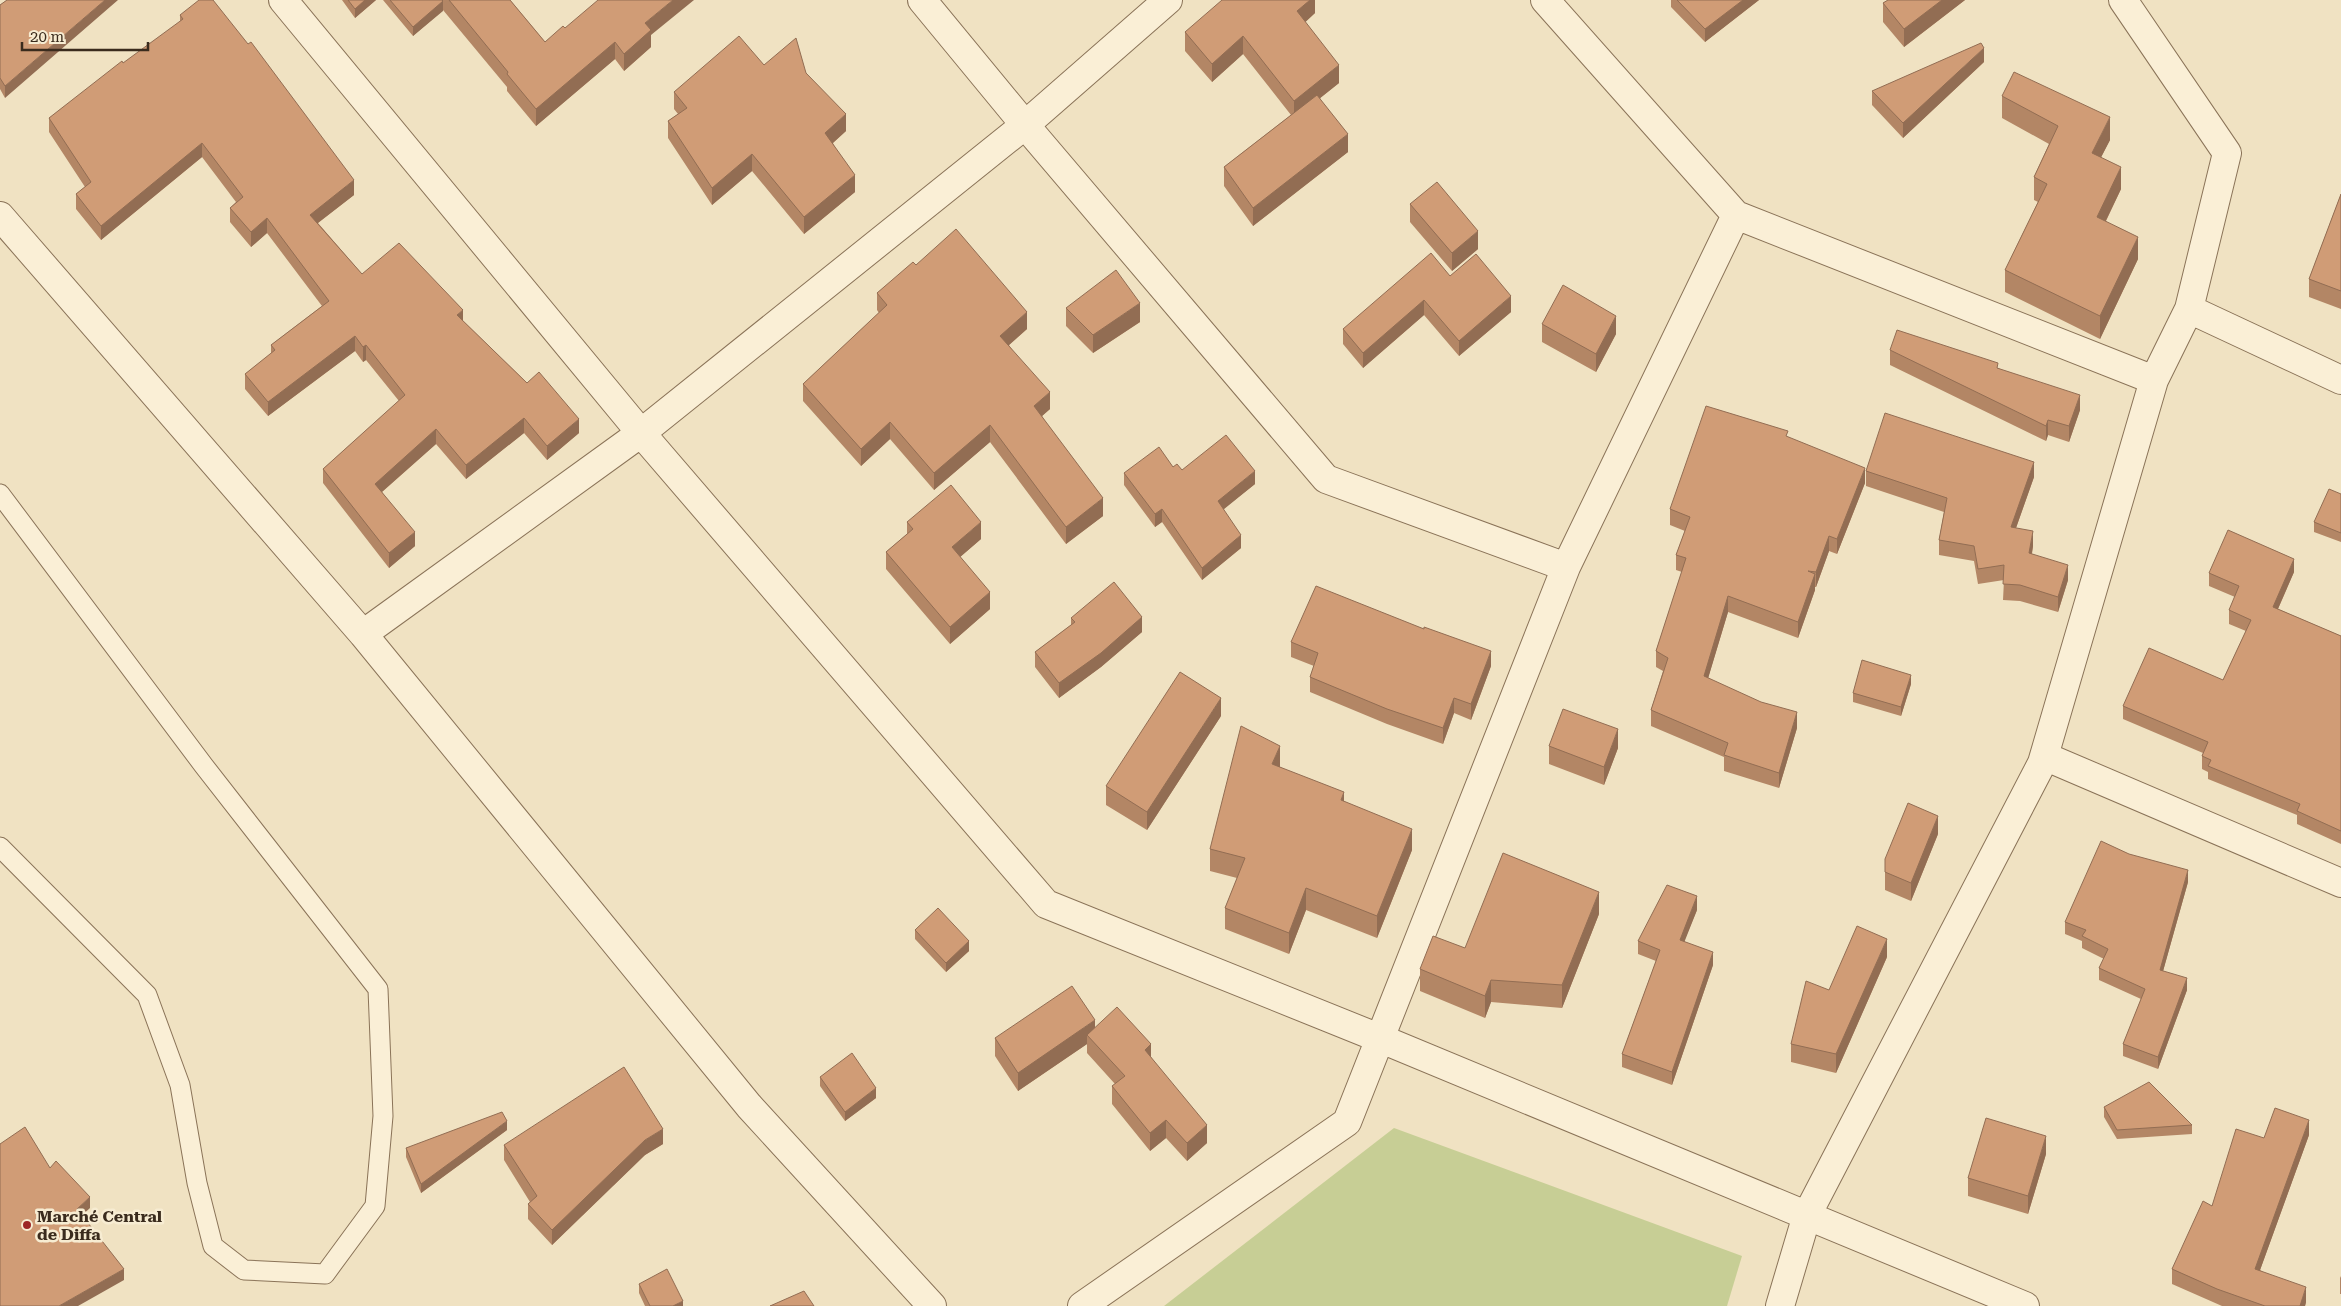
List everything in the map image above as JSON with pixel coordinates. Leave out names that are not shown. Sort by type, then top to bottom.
[{"type":"street","points":[[283,0],[641,434],[1046,904],[1379,1038],[2025,1306]]},
{"type":"street","points":[[922,0],[1025,125],[1326,479],[1566,567]]},
{"type":"street","points":[[363,634],[641,434],[1025,125],[1168,0]]},
{"type":"street","points":[[1545,0],[1736,215],[2154,380]]},
{"type":"street","points":[[1780,1306],[1807,1214],[2044,756],[2154,380],[2189,309],[2227,154],[2123,0]]},
{"type":"street","points":[[1082,1306],[1347,1122],[1566,567],[1736,215]]},
{"type":"street","points":[[0,216],[363,634],[749,1106],[932,1306]]},
{"type":"street","points":[[2189,309],[2341,380]]},
{"type":"street","points":[[2044,756],[2341,883]]},
{"type":"lane","points":[[0,494],[204,766],[378,989],[383,1116],[375,1206],[325,1274],[244,1270],[213,1246],[197,1183],[180,1086],[147,995],[0,847]]},
{"type":"green space","points":[[1394,1128],[1742,1256],[1727,1306],[1164,1306]]},
{"type":"building","points":[[7,0],[105,0],[5,86],[0,78],[0,5]]},
{"type":"building","points":[[199,0],[213,0],[248,44],[251,42],[354,180],[310,215],[362,274],[399,243],[463,310],[457,315],[527,383],[539,372],[579,419],[547,446],[524,418],[466,465],[436,429],[375,484],[415,532],[389,553],[323,469],[405,395],[366,345],[363,347],[355,336],[268,402],[245,374],[275,350],[271,345],[329,301],[267,218],[251,232],[230,208],[243,197],[202,143],[101,226],[76,194],[91,182],[49,118],[122,61],[123,63],[183,19],[180,15]]},
{"type":"building","points":[[348,0],[365,0],[355,9]]},
{"type":"building","points":[[390,0],[442,0],[443,1],[413,27]]},
{"type":"building","points":[[449,0],[510,0],[545,42],[598,0],[673,0],[645,23],[651,30],[624,54],[615,42],[536,109]]},
{"type":"building","points":[[1222,0],[1310,0],[1297,11],[1339,65],[1294,101],[1243,36],[1212,64],[1185,32]]},
{"type":"building","points":[[1677,0],[1743,0],[1705,29]]},
{"type":"building","points":[[1888,0],[1942,0],[1904,29],[1883,3]]},
{"type":"building","points":[[739,36],[764,65],[796,38],[806,73],[846,114],[825,133],[855,175],[804,217],[752,154],[712,188],[668,121],[687,108],[674,92]]},
{"type":"building","points":[[1981,43],[1984,48],[1903,123],[1872,91]]},
{"type":"building","points":[[2014,72],[2110,117],[2092,153],[2121,167],[2097,217],[2138,237],[2100,316],[2005,270],[2047,184],[2034,177],[2058,126],[2002,96]]},
{"type":"building","points":[[1317,95],[1348,134],[1253,208],[1224,167]]},
{"type":"building","points":[[1437,182],[1478,231],[1452,253],[1410,204]]},
{"type":"building","points":[[2341,194],[2341,291],[2309,279]]},
{"type":"building","points":[[956,229],[1027,312],[1000,336],[1050,392],[1034,406],[1103,498],[1066,527],[990,425],[934,473],[890,422],[861,449],[803,384],[887,305],[877,293],[913,262],[916,265]]},
{"type":"building","points":[[1431,253],[1450,276],[1476,254],[1511,296],[1459,341],[1424,300],[1363,353],[1343,329]]},
{"type":"building","points":[[1116,270],[1140,303],[1093,335],[1066,308]]},
{"type":"building","points":[[1563,285],[1616,316],[1596,354],[1542,324]]},
{"type":"building","points":[[1897,330],[1998,363],[1997,368],[2080,395],[2069,426],[2048,420],[2046,426],[1890,350]]},
{"type":"building","points":[[1706,406],[1788,431],[1786,436],[1865,468],[1837,539],[1829,536],[1816,572],[1808,571],[1815,574],[1798,622],[1728,596],[1704,676],[1761,702],[1797,712],[1779,773],[1724,755],[1728,743],[1651,710],[1668,658],[1656,651],[1686,558],[1676,555],[1690,517],[1670,509]]},
{"type":"building","points":[[1885,413],[2034,462],[2011,527],[2033,531],[2029,553],[2068,565],[2058,597],[2020,585],[2003,584],[2004,565],[1978,569],[1974,546],[1939,540],[1947,498],[1866,471]]},
{"type":"building","points":[[1226,435],[1255,471],[1218,501],[1241,535],[1202,568],[1162,509],[1155,514],[1124,473],[1159,447],[1173,467],[1177,464],[1182,470]]},
{"type":"building","points":[[951,485],[981,522],[952,547],[990,592],[950,627],[886,552],[913,529],[907,522]]},
{"type":"building","points":[[2329,489],[2341,494],[2341,533],[2314,522]]},
{"type":"building","points":[[2228,530],[2294,559],[2273,607],[2341,636],[2341,831],[2297,811],[2300,804],[2208,766],[2211,760],[2202,756],[2208,742],[2123,706],[2149,648],[2223,680],[2251,620],[2229,610],[2239,586],[2209,573]]},
{"type":"building","points":[[1114,582],[1142,617],[1101,653],[1059,683],[1035,652],[1075,622],[1071,618]]},
{"type":"building","points":[[1316,586],[1424,629],[1424,627],[1491,651],[1471,704],[1454,698],[1443,728],[1387,709],[1310,677],[1318,653],[1291,642]]},
{"type":"building","points":[[1862,660],[1911,675],[1901,707],[1853,693]]},
{"type":"building","points":[[1180,672],[1221,698],[1147,812],[1106,786]]},
{"type":"building","points":[[1563,709],[1618,729],[1604,767],[1549,746]]},
{"type":"building","points":[[1241,726],[1280,746],[1272,764],[1344,792],[1341,800],[1412,829],[1377,916],[1306,888],[1289,933],[1225,908],[1245,858],[1210,849]]},
{"type":"building","points":[[1908,803],[1938,816],[1911,883],[1885,872],[1885,859]]},
{"type":"building","points":[[2101,841],[2129,854],[2188,870],[2160,970],[2187,978],[2158,1057],[2123,1044],[2145,989],[2099,968],[2108,949],[2082,936],[2086,930],[2065,922]]},
{"type":"building","points":[[1503,853],[1599,892],[1562,985],[1491,980],[1485,996],[1420,969],[1433,936],[1465,948]]},
{"type":"building","points":[[1667,885],[1697,896],[1680,940],[1713,952],[1672,1072],[1622,1054],[1660,950],[1638,941]]},
{"type":"building","points":[[938,908],[969,941],[946,963],[915,930]]},
{"type":"building","points":[[1857,926],[1887,939],[1836,1054],[1791,1044],[1806,981],[1829,990]]},
{"type":"building","points":[[1072,986],[1095,1020],[1018,1073],[995,1038]]},
{"type":"building","points":[[1117,1007],[1151,1044],[1145,1050],[1207,1125],[1187,1143],[1166,1120],[1150,1133],[1112,1086],[1125,1076],[1087,1035]]},
{"type":"building","points":[[852,1053],[876,1088],[845,1112],[820,1077]]},
{"type":"building","points":[[624,1067],[663,1129],[645,1140],[552,1230],[528,1204],[537,1196],[504,1145]]},
{"type":"building","points":[[2149,1082],[2192,1125],[2117,1130],[2104,1107]]},
{"type":"building","points":[[2275,1108],[2309,1120],[2255,1269],[2306,1287],[2300,1306],[2265,1306],[2217,1289],[2172,1269],[2203,1201],[2212,1206],[2236,1129],[2264,1138]]},
{"type":"building","points":[[502,1112],[507,1121],[421,1184],[406,1148]]},
{"type":"building","points":[[1986,1118],[2046,1136],[2028,1196],[1968,1178]]},
{"type":"building","points":[[25,1127],[50,1168],[56,1161],[90,1197],[77,1209],[124,1269],[59,1306],[0,1306],[0,1144]]},
{"type":"building","points":[[667,1269],[683,1301],[673,1306],[650,1306],[639,1284]]},
{"type":"building","points":[[804,1291],[814,1306],[770,1306]]},
{"type":"place","name":"Marché Central de Diffa","points":[[27,1225]]}]
